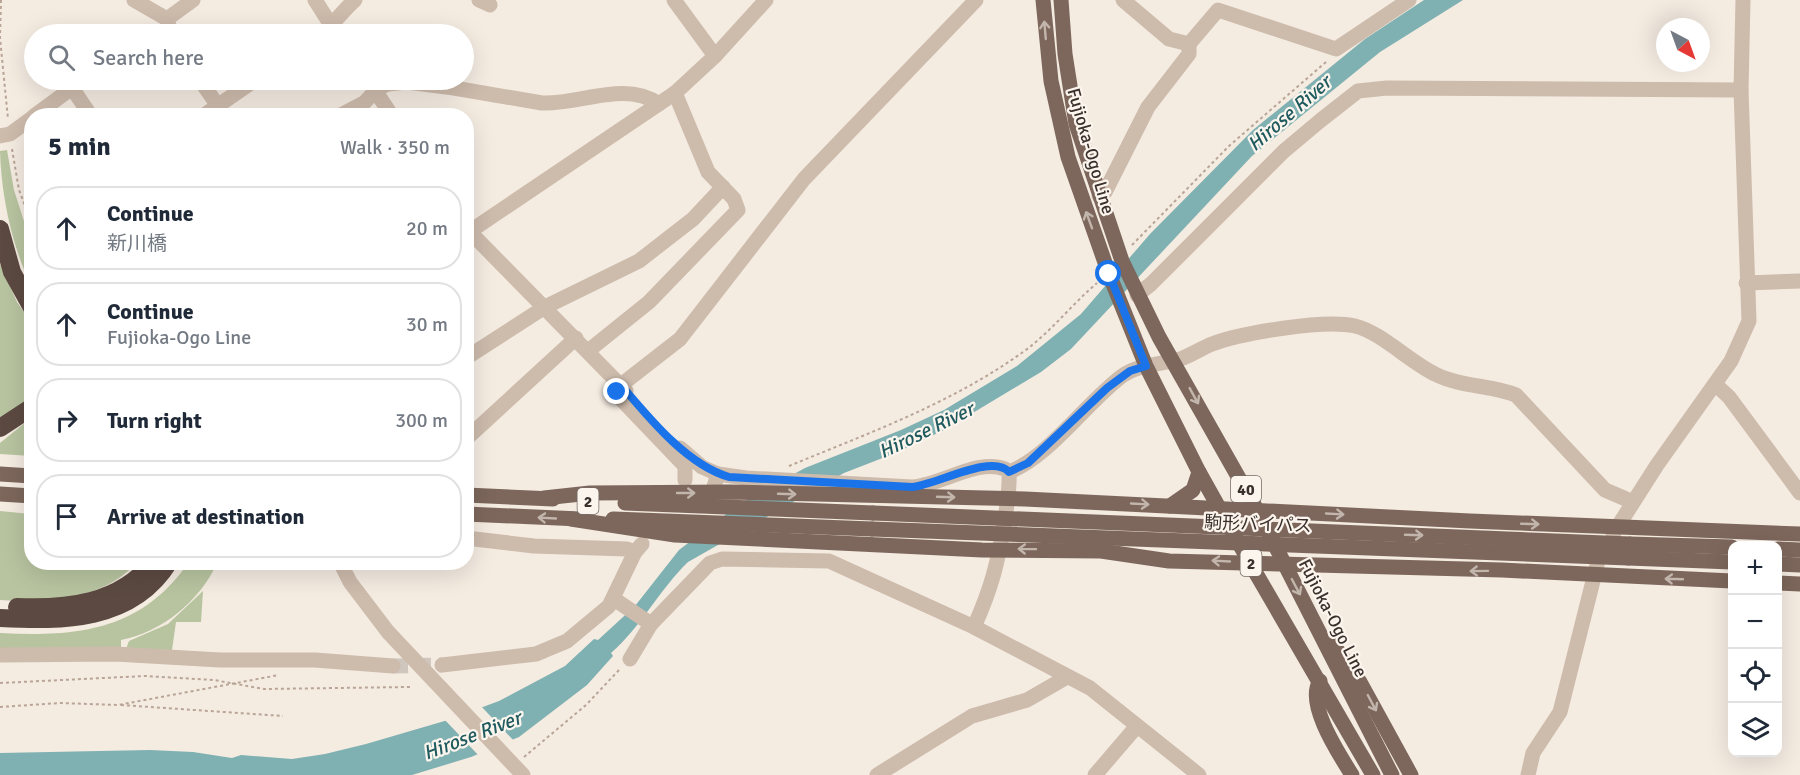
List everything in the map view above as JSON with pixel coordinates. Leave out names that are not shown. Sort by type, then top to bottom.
[{"type":"highway","points":[[0,229],[12,272],[24,294]]},
{"type":"highway","points":[[0,428],[24,412]]},
{"type":"highway","points":[[0,607],[55,607],[96,601],[129,585],[145,570]]},
{"type":"highway","points":[[0,618],[69,619],[108,611],[140,594],[153,583],[163,570]]},
{"type":"main road","name":"Fujioka-Ogo Line","points":[[1043,0],[1058,121],[1104,278]]},
{"type":"main road","name":"Fujioka-Ogo Line","points":[[1061,0],[1065,54],[1076,124],[1099,196],[1126,254]]},
{"type":"main road","name":"40","points":[[1126,254],[1136,293]]},
{"type":"main road","name":"40","points":[[1104,278],[1122,304],[1146,366],[1199,472],[1373,775]]},
{"type":"main road","name":"Fujioka-Ogo Line","points":[[1136,293],[1257,510],[1392,775]]},
{"type":"main road","points":[[1170,506],[1193,490],[1199,472]]},
{"type":"main road","points":[[0,474],[24,476]]},
{"type":"main road","name":"2","points":[[474,495],[711,500],[729,492],[1009,499],[1220,507],[1615,531],[1800,534]]},
{"type":"main road","points":[[0,494],[24,496]]},
{"type":"main road","name":"駒形バイパス","points":[[711,500],[802,511],[1629,551],[1728,562]]},
{"type":"main road","name":"2","points":[[474,514],[571,519],[675,535],[1000,550],[1101,551],[1169,561],[1595,571],[1728,581]]},
{"type":"main road","name":"駒形バイパス","points":[[571,519],[689,520],[872,529],[1629,551],[1728,547]]},
{"type":"main road","points":[[1782,549],[1800,550]]},
{"type":"main road","points":[[1782,564],[1800,565]]},
{"type":"main road","points":[[1782,583],[1800,584]]},
{"type":"main road","points":[[1314,621],[1360,682],[1411,775]]},
{"type":"main road","points":[[1320,681],[1315,691],[1316,706],[1352,775]]},
{"type":"street","points":[[134,0],[167,19],[168,24]]},
{"type":"street","points":[[167,19],[193,0]]},
{"type":"street","points":[[315,0],[326,24]]},
{"type":"street","points":[[334,24],[338,15],[355,0]]},
{"type":"street","points":[[675,0],[716,57]]},
{"type":"street","points":[[474,227],[675,93],[716,57],[766,0]]},
{"type":"street","points":[[685,480],[685,466],[619,397],[617,392],[621,385],[680,339],[804,179],[976,0]]},
{"type":"street","points":[[1123,0],[1169,39],[1189,44]]},
{"type":"street","points":[[1099,196],[1105,192],[1148,107],[1189,54],[1189,44],[1218,10],[1336,49],[1409,0]]},
{"type":"street","points":[[1615,531],[1716,385],[1740,346],[1747,327],[1750,308],[1746,283],[1741,90],[1743,0]]},
{"type":"street","points":[[1136,293],[1151,284],[1284,152],[1358,91],[1387,88],[1741,90]]},
{"type":"street","points":[[45,108],[69,90]]},
{"type":"street","points":[[73,90],[86,108]]},
{"type":"street","points":[[207,90],[221,108]]},
{"type":"street","points":[[224,108],[244,90]]},
{"type":"street","points":[[354,108],[363,103],[370,90]]},
{"type":"street","points":[[375,90],[387,108]]},
{"type":"street","points":[[458,90],[542,103],[563,103],[614,94],[650,98],[659,104]]},
{"type":"street","points":[[588,351],[649,302],[738,210],[738,204],[708,172],[675,93]]},
{"type":"street","points":[[6,133],[10,134],[24,124]]},
{"type":"street","points":[[474,353],[545,307],[639,261],[693,219],[723,187]]},
{"type":"street","points":[[474,237],[576,338],[682,450],[702,467],[718,474],[746,478],[923,486],[991,465],[1005,468],[1009,472],[1009,499],[1000,550],[991,590],[974,627]]},
{"type":"street","points":[[1746,283],[1800,281]]},
{"type":"street","points":[[1009,472],[1028,463],[1123,375],[1146,366],[1174,360],[1212,344],[1237,338],[1313,325],[1356,326],[1437,375],[1472,385],[1501,389],[1516,395],[1605,490],[1633,502]]},
{"type":"street","points":[[474,432],[576,338]]},
{"type":"street","points":[[1716,385],[1729,397],[1800,493]]},
{"type":"street","points":[[711,500],[718,474]]},
{"type":"street","points":[[442,665],[523,657],[567,641],[617,601],[639,548],[534,546],[474,539]]},
{"type":"street","points":[[630,659],[649,623],[710,563],[722,559],[829,561],[974,627],[1090,688],[1199,775]]},
{"type":"street","points":[[344,570],[369,610],[439,687],[520,766]]},
{"type":"street","points":[[1528,775],[1533,753],[1560,712],[1595,571]]},
{"type":"street","points":[[617,601],[649,623]]},
{"type":"street","points":[[0,655],[115,654],[220,660],[315,660],[393,666]]},
{"type":"street","points":[[877,775],[972,716],[1027,700],[1067,677]]},
{"type":"street","points":[[1095,775],[1137,726]]},
{"type":"path","points":[[1,0],[0,38],[6,133],[24,203]]},
{"type":"path","points":[[1126,254],[1237,138],[1332,57]]},
{"type":"path","points":[[789,465],[903,419],[987,375],[1032,345],[1104,278]]},
{"type":"path","points":[[520,766],[586,705],[630,659]]},
{"type":"path","points":[[0,683],[145,676],[229,683],[264,689],[410,687]]},
{"type":"path","points":[[118,705],[229,683]]},
{"type":"path","points":[[0,707],[60,703],[283,716]]},
{"type":"green space","points":[[7,150],[14,190],[24,221],[24,270],[5,202],[0,151]]},
{"type":"green space","points":[[0,264],[24,312],[24,404],[0,418]]},
{"type":"green space","points":[[24,424],[24,456],[0,454],[0,443]]},
{"type":"green space","points":[[0,511],[24,513],[24,570],[128,570],[108,585],[91,592],[36,601],[0,600]]},
{"type":"green space","points":[[183,570],[214,570],[201,590],[178,613],[151,630],[121,640],[121,650],[0,648],[0,633],[55,633],[81,631],[105,625],[128,616],[150,603],[170,586]]},
{"type":"green space","points":[[203,591],[201,622],[176,622],[172,650],[126,649],[129,641],[168,624]]},
{"type":"water","name":"Hirose River","points":[[1424,0],[1463,0],[1380,52],[1252,156],[1071,349],[1041,372],[946,429],[898,452],[844,473],[688,562],[587,685],[519,737],[471,757],[412,775],[0,775],[0,753],[150,750],[193,752],[232,758],[241,755],[292,759],[325,754],[448,720],[499,701],[565,666],[635,606],[679,550],[741,503],[805,468],[901,430],[944,410],[1017,366],[1081,314],[1150,234],[1253,130],[1365,39]]},
{"type":"pier","points":[[480,705],[515,742],[480,757],[444,719]]},
{"type":"tunnel","points":[[393,666],[442,665]]},
{"type":"route","points":[[617,392],[621,385],[682,450],[702,467],[729,477],[863,482],[912,487],[935,483],[983,466],[999,466],[1009,472],[1028,463],[1123,375],[1146,366],[1109,274]]}]
